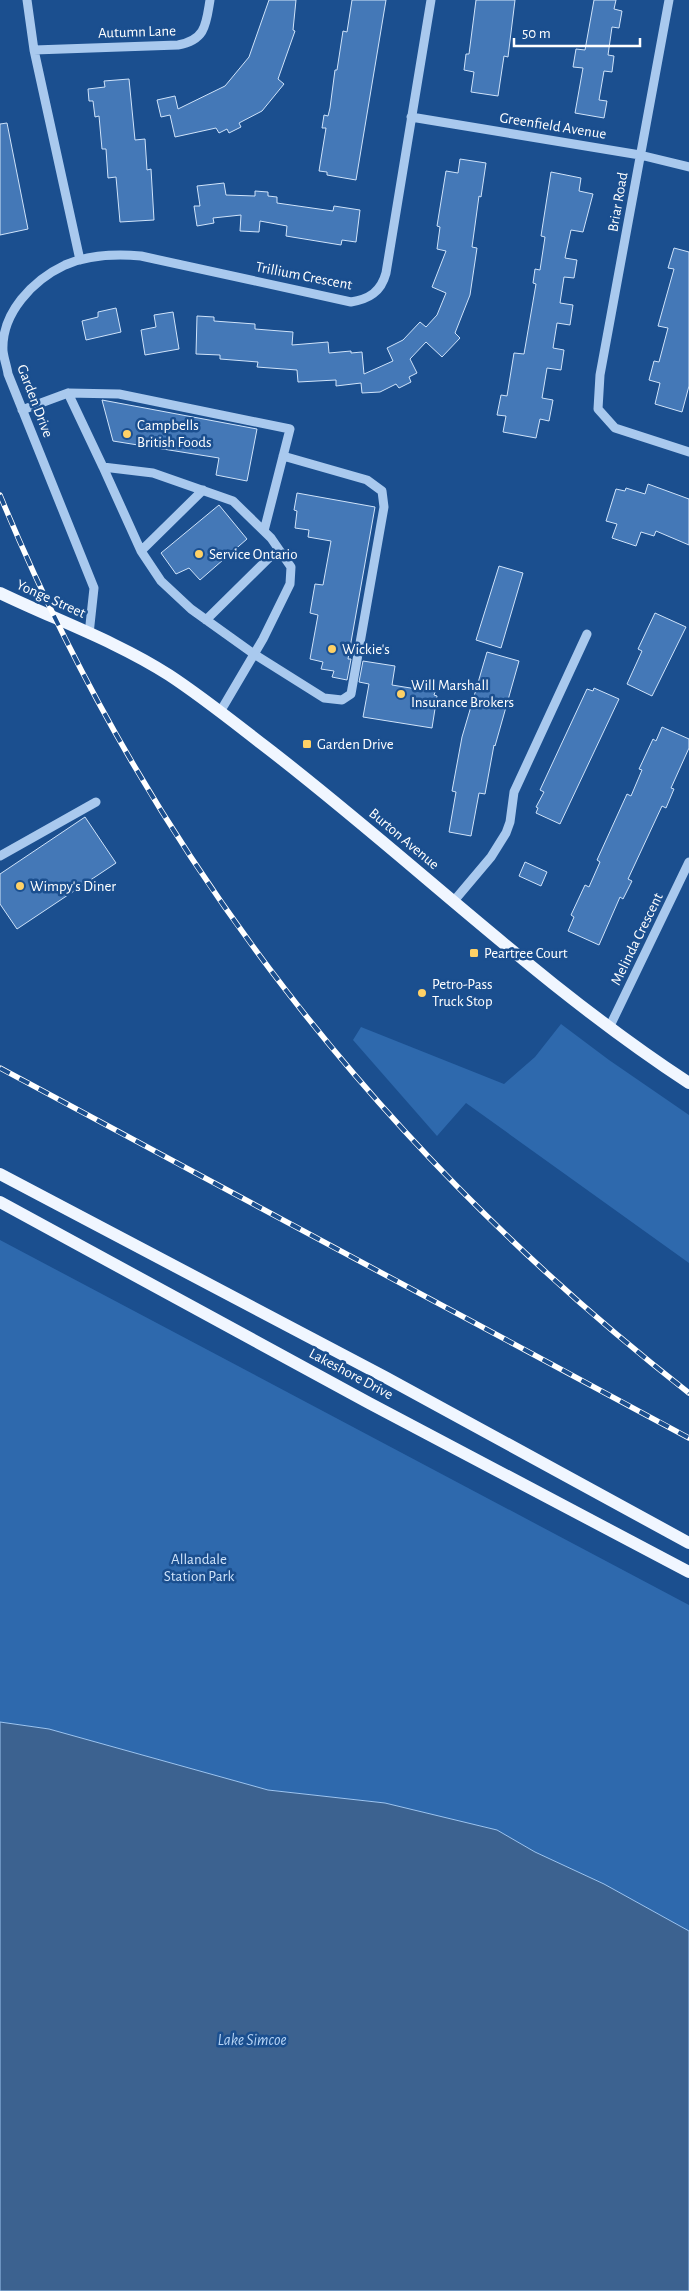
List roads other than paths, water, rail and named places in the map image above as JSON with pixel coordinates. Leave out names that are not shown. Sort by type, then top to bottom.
[{"type":"main road","name":"Yonge Street","points":[[0,593],[89,634]]},
{"type":"main road","name":"Burton Avenue","points":[[89,634],[138,657],[191,690],[317,787],[453,902],[609,1028],[689,1083]]},
{"type":"main road","name":"Lakeshore Drive","points":[[0,1174],[385,1377],[689,1543]]},
{"type":"main road","name":"Lakeshore Drive","points":[[0,1202],[352,1393],[689,1572]]},
{"type":"street","points":[[27,0],[34,50],[80,260]]},
{"type":"street","name":"Autumn Lane","points":[[34,50],[190,43],[200,36],[206,23],[210,0]]},
{"type":"street","name":"Trillium Crescent","points":[[80,260],[107,256],[141,256],[351,302],[366,299],[383,283],[431,0]]},
{"type":"street","name":"Briar Road","points":[[669,0],[600,375],[598,409],[615,428],[689,452]]},
{"type":"street","name":"Greenfield Avenue","points":[[411,117],[640,155],[689,167]]},
{"type":"street","name":"Garden Drive","points":[[80,260],[65,265],[34,286],[12,312],[5,329],[3,351],[8,374],[94,588],[89,634]]},
{"type":"street","points":[[68,393],[141,552],[161,581],[206,620],[254,654],[324,698],[342,700],[352,694],[384,507],[382,491],[367,480],[283,456]]},
{"type":"street","points":[[22,410],[68,393],[119,394],[290,428],[264,532]]},
{"type":"street","points":[[103,467],[153,473],[233,501],[264,532],[291,568],[290,584],[254,654],[220,712]]},
{"type":"street","points":[[141,552],[203,490]]},
{"type":"street","points":[[206,620],[278,549]]},
{"type":"street","points":[[453,902],[491,857],[506,833],[510,822],[514,792],[587,634]]},
{"type":"street","points":[[0,856],[96,802]]},
{"type":"street","name":"Melinda Crescent","points":[[609,1028],[689,862]]},
{"type":"water","name":"Lake Simcoe","points":[[0,1722],[49,1729],[268,1790],[385,1803],[497,1830],[535,1852],[604,1884],[689,1931],[689,2291],[0,2291]]},
{"type":"railway","points":[[0,495],[60,627],[127,754],[202,874],[285,989],[376,1099],[473,1202],[578,1301],[689,1393]]},
{"type":"railway","points":[[0,1068],[689,1438]]},
{"type":"place","name":"Campbells British Foods","points":[[127,434]]},
{"type":"place","name":"Service Ontario","points":[[199,554]]},
{"type":"place","name":"Wickie's","points":[[332,649]]},
{"type":"place","name":"Will Marshall Insurance Brokers","points":[[401,694]]},
{"type":"place","name":"Garden Drive","points":[[307,744]]},
{"type":"place","name":"Wimpy's Diner","points":[[20,886]]},
{"type":"place","name":"Peartree Court","points":[[474,953]]},
{"type":"place","name":"Petro-Pass Truck Stop","points":[[422,993]]},
{"type":"park label","name":"Allandale Station Park","points":[[199,1568]]}]
